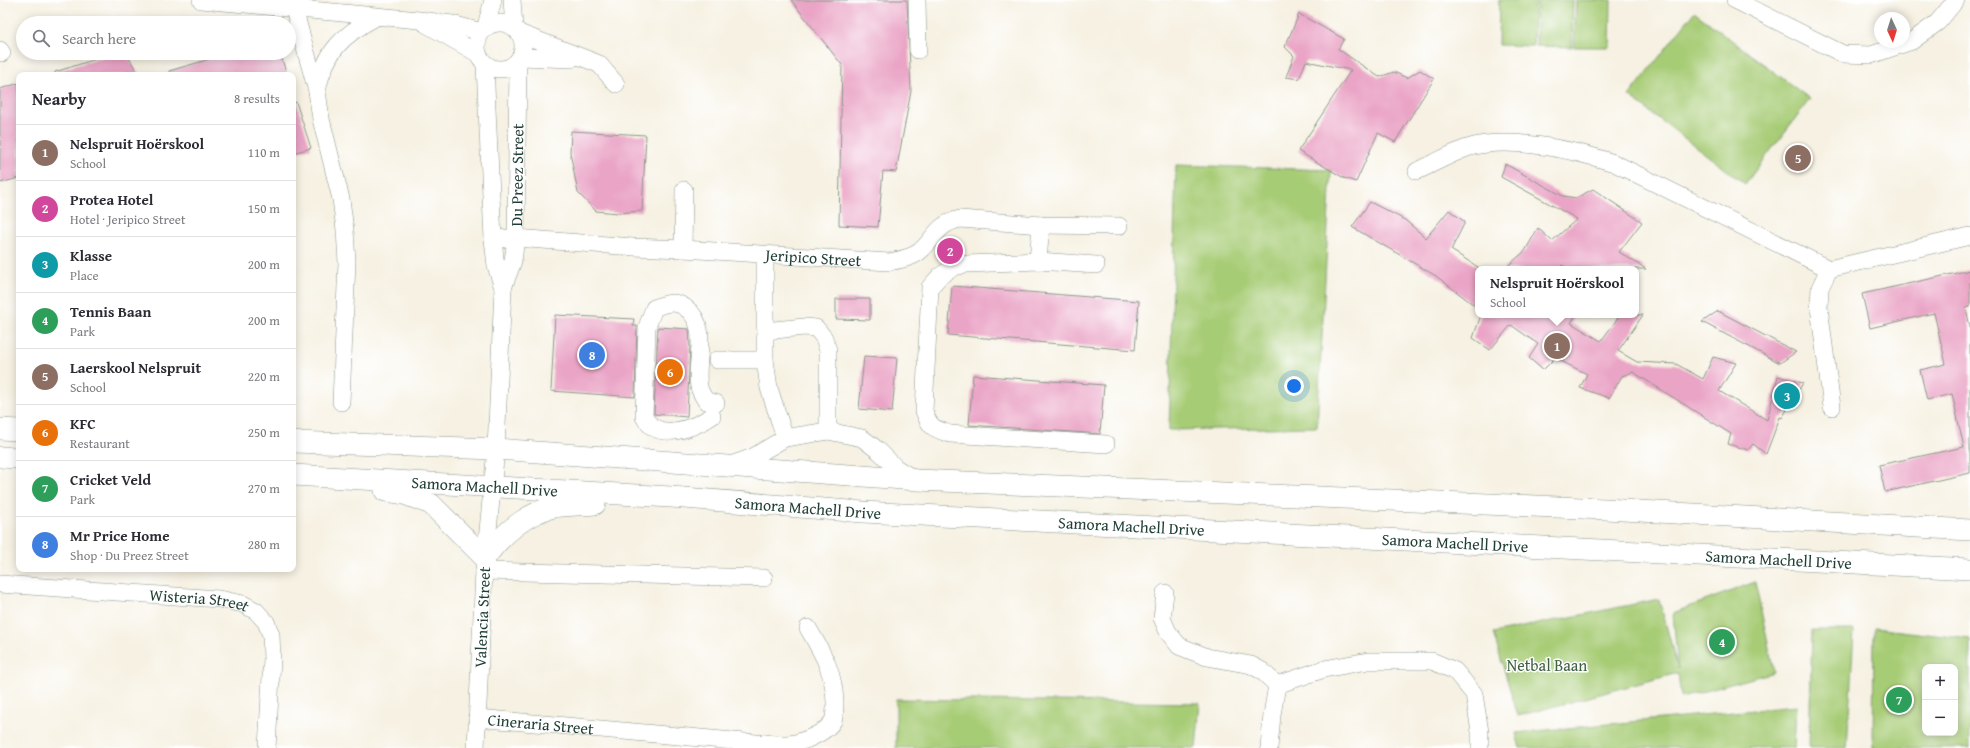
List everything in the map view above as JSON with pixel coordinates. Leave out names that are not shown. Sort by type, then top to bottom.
[{"type":"main road","points":[[0,429],[16,430]]},
{"type":"main road","points":[[296,442],[496,449],[917,480],[1597,509],[1970,530]]},
{"type":"main road","points":[[0,457],[16,458]]},
{"type":"main road","name":"Samora Machell Drive","points":[[296,475],[671,497],[863,512],[1970,569]]},
{"type":"main road","points":[[296,479],[404,494],[431,504],[484,564],[497,541],[515,527],[539,512],[554,507],[671,497]]},
{"type":"street","points":[[201,0],[419,20],[484,29],[500,22],[599,64],[616,84]]},
{"type":"street","points":[[481,59],[477,38],[484,29],[492,0]]},
{"type":"street","points":[[419,20],[499,70],[513,65],[520,59],[524,45],[517,30],[512,0]]},
{"type":"street","points":[[917,0],[918,50]]},
{"type":"street","points":[[1735,0],[1844,54],[1871,55],[1912,41],[1938,22],[1956,0]]},
{"type":"street","points":[[294,9],[296,16]]},
{"type":"street","points":[[296,16],[317,91],[321,119],[341,202],[345,230],[347,262],[341,402]]},
{"type":"street","points":[[317,91],[320,77],[333,49],[354,28],[376,17]]},
{"type":"street","points":[[520,59],[555,58],[591,61]]},
{"type":"street","name":"Du Preez Street","points":[[481,59],[493,239],[496,266],[503,288]]},
{"type":"street","name":"Du Preez Street","points":[[492,487],[496,449],[503,288],[513,262],[516,238],[520,59]]},
{"type":"street","points":[[1417,172],[1467,148],[1509,143],[1577,151],[1614,163],[1829,269],[1970,236]]},
{"type":"street","points":[[684,190],[684,249]]},
{"type":"street","name":"Jeripico Street","points":[[493,239],[516,238],[633,247],[889,262],[919,252],[936,232],[948,222],[960,219],[1040,225],[1119,226]]},
{"type":"street","points":[[1038,261],[1040,225]]},
{"type":"street","points":[[765,255],[765,360],[769,388],[785,438]]},
{"type":"street","points":[[1096,265],[1038,261],[967,264],[954,267],[940,276],[930,287],[924,411],[928,424],[937,430],[950,434],[1106,444]]},
{"type":"street","points":[[1829,269],[1820,288],[1819,307],[1832,407]]},
{"type":"street","points":[[667,303],[681,304],[694,314],[699,327],[698,385],[706,401],[714,409],[698,426],[678,431],[664,431],[648,424],[644,417],[647,326],[654,308],[667,303]]},
{"type":"street","points":[[765,331],[804,327],[816,328],[824,338],[828,350],[828,431]]},
{"type":"street","points":[[717,360],[765,360]]},
{"type":"street","points":[[727,467],[753,457],[785,438],[828,431],[862,438],[879,451],[896,468],[917,480]]},
{"type":"street","name":"Valencia Street","points":[[476,748],[484,564],[492,487]]},
{"type":"street","points":[[484,564],[764,578]]},
{"type":"street","name":"Wisteria Street","points":[[0,584],[219,600],[243,604],[256,611],[266,622],[270,635],[272,659],[267,748]]},
{"type":"street","points":[[1165,594],[1162,618],[1168,632],[1179,646],[1206,656],[1251,665],[1262,671],[1277,685]]},
{"type":"street","name":"Cineraria Street","points":[[477,718],[756,743],[788,744],[800,742],[821,732],[833,721],[835,707],[834,684],[832,678],[825,659],[808,628]]},
{"type":"street","points":[[1277,685],[1324,669],[1368,661],[1432,661],[1455,671],[1474,694],[1480,732],[1480,748]]},
{"type":"street","points":[[1269,748],[1277,685]]},
{"type":"green space","points":[[1499,0],[1535,0],[1533,46],[1498,45]]},
{"type":"green space","points":[[1537,0],[1573,0],[1572,47],[1536,46]]},
{"type":"green space","points":[[1576,0],[1611,0],[1610,47],[1574,47]]},
{"type":"green space","points":[[1694,12],[1810,99],[1745,184],[1629,96]]},
{"type":"green space","points":[[1176,165],[1331,170],[1317,427],[1169,430]]},
{"type":"green space","name":"Netbal Baan","points":[[1755,582],[1774,672],[1681,698],[1678,673],[1518,716],[1493,633],[1659,599],[1678,669],[1673,613]]},
{"type":"green space","points":[[1874,628],[1970,639],[1970,748],[1873,748]]},
{"type":"green space","points":[[1812,630],[1854,630],[1847,748],[1809,748]]},
{"type":"green space","points":[[896,699],[1200,703],[1196,748],[896,748]]},
{"type":"green space","points":[[1796,706],[1794,748],[1520,748],[1516,733]]},
{"type":"building","points":[[791,0],[907,0],[911,91],[896,172],[883,171],[878,227],[839,225],[842,65]]},
{"type":"building","points":[[1299,14],[1344,39],[1338,49],[1379,77],[1394,72],[1407,78],[1420,70],[1434,79],[1395,142],[1378,133],[1356,182],[1344,178],[1298,151],[1351,70],[1306,61],[1299,79],[1286,77],[1294,56],[1285,47]]},
{"type":"building","points":[[93,60],[130,60],[137,72],[55,72]]},
{"type":"building","points":[[207,60],[282,60],[286,72],[169,72]]},
{"type":"building","points":[[16,84],[16,179],[0,183],[0,89]]},
{"type":"building","points":[[296,102],[311,148],[296,152]]},
{"type":"building","points":[[571,131],[646,135],[642,211],[618,213],[596,211],[578,193],[570,152]]},
{"type":"building","points":[[1505,164],[1563,196],[1576,198],[1593,189],[1642,222],[1619,252],[1646,269],[1639,269],[1639,266],[1508,266],[1525,251],[1538,228],[1552,241],[1577,219],[1501,177]]},
{"type":"building","points":[[1370,202],[1405,220],[1426,238],[1449,210],[1465,222],[1451,250],[1476,266],[1475,266],[1475,306],[1436,276],[1352,227]]},
{"type":"building","points":[[1970,270],[1970,307],[1966,308],[1970,327],[1970,473],[1885,492],[1879,465],[1964,447],[1952,394],[1927,400],[1920,370],[1946,364],[1934,313],[1870,328],[1862,294]]},
{"type":"building","points":[[952,286],[1139,301],[1135,350],[948,335]]},
{"type":"building","points":[[836,299],[870,299],[870,320],[836,319]]},
{"type":"building","points":[[1718,311],[1796,352],[1780,363],[1702,322]]},
{"type":"building","points":[[555,315],[634,319],[633,326],[637,326],[635,397],[551,391]]},
{"type":"building","points":[[1639,315],[1643,315],[1618,351],[1637,362],[1676,364],[1703,379],[1713,357],[1736,363],[1719,391],[1767,420],[1778,376],[1803,383],[1782,418],[1780,417],[1766,454],[1753,444],[1748,450],[1728,444],[1731,434],[1633,372],[1622,376],[1609,398],[1580,388],[1587,374],[1555,358],[1543,370],[1529,358],[1538,344],[1511,325],[1490,350],[1473,338],[1480,318],[1574,318],[1571,323],[1601,341],[1618,318],[1639,318]]},
{"type":"building","points":[[658,327],[689,329],[690,345],[687,417],[654,414]]},
{"type":"building","points":[[864,356],[897,358],[892,412],[859,409]]},
{"type":"building","points":[[973,375],[1104,385],[1100,434],[969,425]]},
{"type":"place","name":"Laerskool Nelspruit","points":[[1798,158]]},
{"type":"place","name":"Protea Hotel","points":[[950,251]]},
{"type":"place","name":"Nelspruit Hoërskool","points":[[1557,346]]},
{"type":"place","name":"Mr Price Home","points":[[592,355]]},
{"type":"place","name":"KFC","points":[[670,372]]},
{"type":"place","name":"Klasse","points":[[1787,396]]},
{"type":"place","name":"Tennis Baan","points":[[1722,642]]},
{"type":"place","name":"Cricket Veld","points":[[1899,700]]}]
